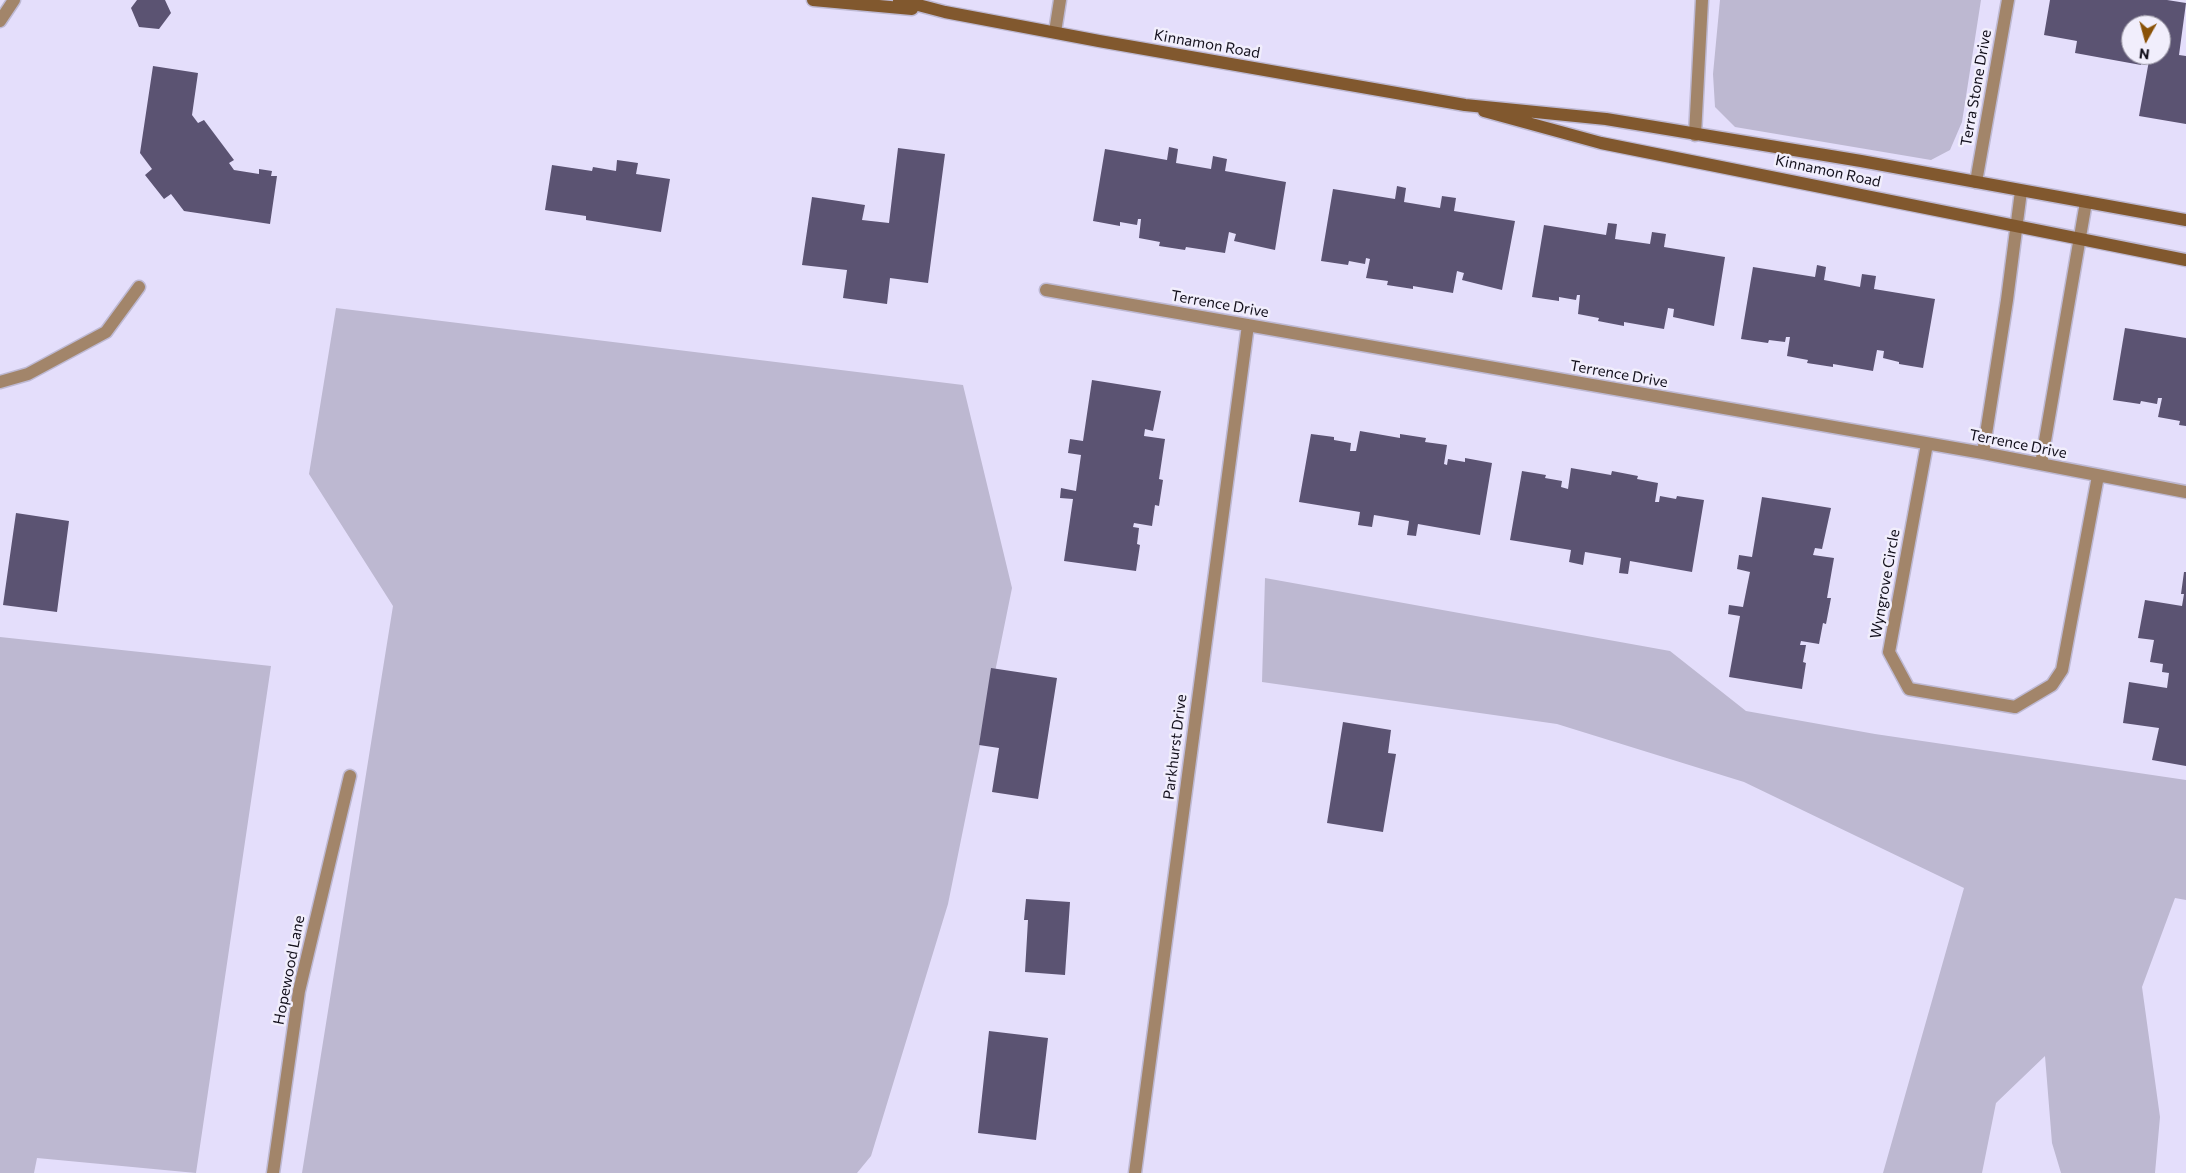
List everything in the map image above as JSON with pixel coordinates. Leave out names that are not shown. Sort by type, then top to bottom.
[{"type":"main road","name":"Kinnamon Road","points":[[813,0],[945,12]]},
{"type":"main road","name":"Kinnamon Road","points":[[899,0],[945,12],[1465,105],[1574,115],[1976,182],[2186,220]]},
{"type":"main road","name":"Kinnamon Road","points":[[1465,105],[1508,119],[1593,141],[2016,228],[2081,238],[2186,260]]},
{"type":"street","points":[[0,21],[14,0]]},
{"type":"street","points":[[1055,32],[1060,0]]},
{"type":"street","points":[[1695,135],[1702,0]]},
{"type":"street","name":"Terra Stone Drive","points":[[1976,182],[2008,0]]},
{"type":"street","points":[[1983,453],[2007,300],[2021,190]]},
{"type":"street","points":[[2041,464],[2086,202]]},
{"type":"street","points":[[0,381],[28,374],[106,332],[139,287]]},
{"type":"street","name":"Terrence Drive","points":[[1046,290],[1983,453],[2186,492]]},
{"type":"street","name":"Parkhurst Drive","points":[[1135,1173],[1169,936],[1193,733],[1248,325]]},
{"type":"street","name":"Wyngrove Circle","points":[[1927,444],[1889,652],[1909,689],[2015,707],[2052,685],[2062,670],[2098,476]]},
{"type":"street","name":"Hopewood Lane","points":[[273,1173],[299,991],[350,776]]},
{"type":"shaded area","points":[[1720,0],[1981,0],[1962,122],[1950,150],[1931,160],[1735,127],[1715,107],[1713,74]]},
{"type":"shaded area","points":[[336,308],[963,385],[1012,588],[948,904],[871,1156],[857,1173],[302,1173],[393,606],[309,474]]},
{"type":"shaded area","points":[[1265,578],[1670,651],[1746,711],[1875,734],[2186,780],[2186,900],[2175,898],[2142,987],[2160,1117],[2155,1173],[2061,1173],[2052,1143],[2045,1056],[1996,1103],[1982,1173],[1883,1173],[1964,888],[1744,782],[1557,724],[1262,682]]},
{"type":"shaded area","points":[[0,637],[271,666],[196,1173],[37,1158],[34,1173],[0,1173]]},
{"type":"building","points":[[137,0],[165,0],[171,13],[159,29],[139,27],[131,8]]},
{"type":"building","points":[[2050,0],[2167,0],[2186,3],[2179,55],[2186,56],[2186,124],[2139,116],[2148,65],[2171,65],[2171,15],[2121,15],[2121,61],[2075,53],[2077,41],[2044,35]]},
{"type":"building","points":[[153,66],[198,73],[192,115],[198,123],[204,120],[234,160],[229,163],[234,170],[259,174],[259,169],[272,171],[271,176],[277,176],[270,224],[184,211],[171,194],[164,199],[145,175],[152,169],[140,153]]},
{"type":"building","points":[[1169,147],[1178,149],[1176,163],[1211,169],[1213,156],[1227,159],[1225,171],[1286,182],[1275,250],[1234,241],[1236,234],[1229,232],[1225,253],[1186,247],[1185,250],[1159,246],[1160,242],[1139,238],[1141,219],[1138,219],[1137,225],[1120,222],[1120,226],[1093,221],[1105,149],[1167,160]]},
{"type":"building","points":[[898,148],[945,154],[928,283],[890,278],[887,304],[843,298],[847,270],[802,265],[812,197],[865,205],[862,220],[889,223]]},
{"type":"building","points":[[617,160],[638,163],[636,174],[670,179],[661,232],[586,220],[586,216],[545,210],[552,165],[592,171],[593,167],[616,171]]},
{"type":"building","points":[[1397,186],[1406,188],[1404,202],[1440,208],[1442,196],[1456,198],[1454,211],[1515,221],[1502,290],[1462,280],[1464,273],[1457,271],[1453,293],[1413,286],[1413,289],[1387,285],[1388,281],[1366,278],[1370,259],[1366,258],[1365,264],[1349,261],[1348,265],[1321,261],[1333,189],[1395,199]]},
{"type":"building","points":[[1608,223],[1617,224],[1615,239],[1650,244],[1652,232],[1666,234],[1664,247],[1725,257],[1714,326],[1673,317],[1674,309],[1668,308],[1664,329],[1624,322],[1624,326],[1598,321],[1599,318],[1578,314],[1580,295],[1577,295],[1576,300],[1559,297],[1559,301],[1532,297],[1544,225],[1606,235]]},
{"type":"building","points":[[1817,265],[1826,267],[1824,280],[1860,287],[1862,274],[1876,276],[1874,289],[1935,299],[1923,368],[1899,364],[1899,362],[1883,358],[1884,351],[1877,350],[1873,371],[1833,364],[1833,367],[1807,363],[1808,360],[1787,356],[1790,337],[1786,337],[1785,342],[1769,340],[1768,343],[1741,339],[1753,267],[1815,277]]},
{"type":"building","points":[[2125,328],[2186,338],[2186,426],[2179,425],[2180,421],[2158,417],[2162,398],[2158,398],[2157,404],[2141,401],[2140,404],[2113,400]]},
{"type":"building","points":[[1092,380],[1161,391],[1153,431],[1145,429],[1144,436],[1165,439],[1159,479],[1163,480],[1159,506],[1155,505],[1152,526],[1134,523],[1133,527],[1139,528],[1137,544],[1140,545],[1136,571],[1064,561],[1073,499],[1060,498],[1061,488],[1076,491],[1081,455],[1068,453],[1070,439],[1083,441]]},
{"type":"building","points":[[1360,431],[1400,438],[1400,434],[1426,438],[1425,442],[1447,445],[1444,464],[1447,465],[1448,459],[1465,462],[1465,458],[1492,463],[1480,535],[1418,524],[1416,536],[1407,535],[1409,521],[1374,515],[1372,527],[1358,525],[1360,512],[1299,502],[1311,434],[1334,437],[1334,440],[1351,443],[1350,451],[1356,451]]},
{"type":"building","points":[[1571,468],[1611,475],[1612,471],[1638,476],[1637,479],[1658,483],[1655,502],[1659,502],[1660,496],[1676,499],[1677,496],[1704,500],[1692,572],[1630,561],[1628,574],[1619,573],[1621,558],[1585,552],[1583,565],[1569,562],[1571,550],[1510,540],[1522,471],[1546,475],[1545,478],[1562,481],[1561,487],[1568,489]]},
{"type":"building","points":[[1762,497],[1831,508],[1822,549],[1815,548],[1813,555],[1834,558],[1827,598],[1831,598],[1826,624],[1823,623],[1819,644],[1801,641],[1800,645],[1806,645],[1803,662],[1806,663],[1802,689],[1729,677],[1740,616],[1728,614],[1729,605],[1743,607],[1750,572],[1737,569],[1739,555],[1752,557]]},
{"type":"building","points":[[16,513],[69,521],[57,612],[3,605]]},
{"type":"building","points":[[2184,572],[2186,572],[2186,766],[2152,760],[2159,728],[2123,723],[2129,682],[2167,688],[2169,673],[2162,672],[2163,664],[2150,662],[2154,640],[2138,638],[2145,600],[2182,606],[2184,594],[2181,594]]},
{"type":"building","points":[[991,668],[1057,678],[1038,799],[992,792],[999,748],[979,745]]},
{"type":"building","points":[[1343,722],[1391,730],[1388,753],[1396,754],[1383,832],[1327,823]]},
{"type":"building","points":[[1026,899],[1070,902],[1065,975],[1025,972],[1028,920],[1024,920]]},
{"type":"building","points":[[989,1031],[1048,1038],[1036,1140],[978,1133]]}]
